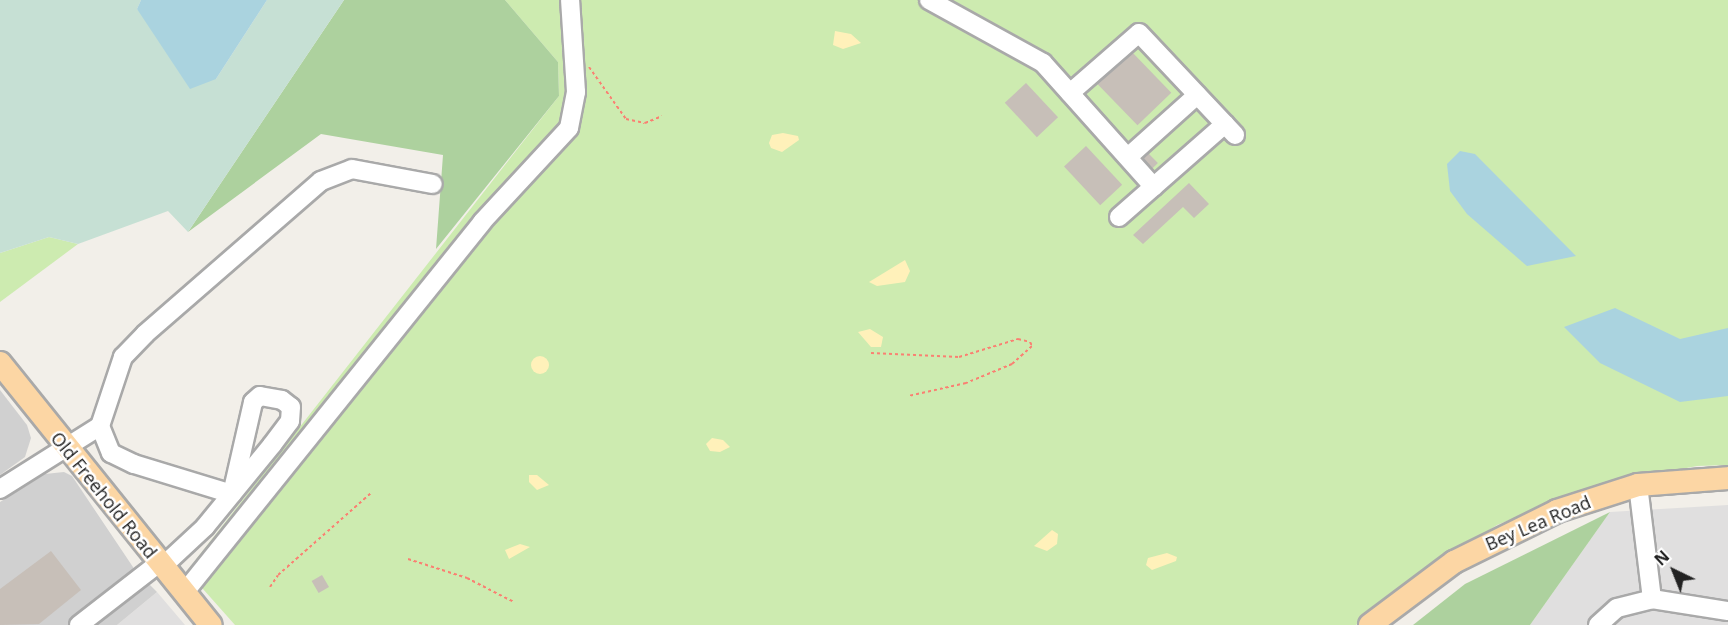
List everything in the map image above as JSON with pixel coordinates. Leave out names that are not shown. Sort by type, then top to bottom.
[{"type":"main road","name":"Old Freehold Road","points":[[0,363],[160,565],[211,625]]},
{"type":"main road","name":"Bey Lea Road","points":[[1370,625],[1454,562],[1503,535],[1557,511],[1638,485],[1728,478]]},
{"type":"street","points":[[184,592],[482,222],[569,128],[576,92],[570,0]]},
{"type":"street","points":[[929,0],[1043,63],[1154,187]]},
{"type":"street","points":[[1070,93],[1139,33],[1230,130],[1154,187],[1119,217]]},
{"type":"street","points":[[1128,157],[1197,95]]},
{"type":"street","points":[[232,494],[134,464],[111,453],[100,426],[123,357],[145,334],[321,181],[352,169],[433,184]]},
{"type":"street","points":[[79,625],[160,565],[205,526],[232,494],[290,421],[291,407],[282,400],[260,396],[253,402],[232,494]]},
{"type":"street","points":[[0,489],[100,426]]},
{"type":"street","points":[[1638,485],[1652,599]]},
{"type":"street","points":[[1598,625],[1617,608],[1652,599],[1728,611]]},
{"type":"path","points":[[572,50],[610,90],[626,119],[645,123],[662,116]]},
{"type":"path","points":[[871,353],[959,357],[1018,339],[1030,342],[1032,346],[1012,364],[966,383],[909,396]]},
{"type":"path","points":[[270,587],[278,575],[371,493]]},
{"type":"path","points":[[408,559],[467,578],[513,602]]},
{"type":"shaded area","points":[[0,390],[27,425],[31,438],[25,457],[0,475]]},
{"type":"shaded area","points":[[64,472],[72,476],[135,570],[157,592],[117,625],[0,625],[0,502],[45,474]]},
{"type":"shaded area","points":[[1728,505],[1728,625],[1530,625],[1610,512]]},
{"type":"shaded area","points":[[157,592],[185,625],[117,625]]},
{"type":"green space","points":[[0,0],[141,0],[137,9],[216,79],[267,0],[344,0],[188,232],[168,211],[78,244],[49,237],[0,253]]},
{"type":"green space","points":[[344,0],[505,0],[558,62],[559,96],[436,249],[443,155],[321,134],[188,232]]},
{"type":"green space","points":[[505,0],[1728,0],[1728,465],[1697,466],[1635,478],[1554,502],[1497,525],[1389,594],[1356,625],[235,625],[187,571],[559,96],[558,62]]},
{"type":"green space","points":[[49,237],[78,244],[0,302],[0,253]]},
{"type":"green space","points":[[1610,512],[1530,625],[1413,625],[1465,584]]},
{"type":"sand","points":[[835,31],[851,34],[861,43],[843,49],[833,45]]},
{"type":"sand","points":[[783,133],[798,136],[799,140],[782,152],[771,148],[769,143],[772,135]]},
{"type":"sand","points":[[905,260],[910,271],[905,282],[877,286],[869,282]]},
{"type":"sand","points":[[870,329],[883,337],[881,347],[871,347],[858,332]]},
{"type":"sand","points":[[536,356],[544,356],[549,361],[547,372],[536,374],[531,369],[531,361]]},
{"type":"sand","points":[[712,438],[723,440],[730,447],[720,452],[710,451],[706,444]]},
{"type":"sand","points":[[529,475],[537,475],[549,485],[537,490],[529,482]]},
{"type":"sand","points":[[1052,530],[1058,534],[1057,544],[1047,551],[1034,546]]},
{"type":"sand","points":[[520,544],[530,547],[509,559],[505,550]]},
{"type":"sand","points":[[1167,553],[1177,557],[1176,561],[1152,570],[1146,565],[1148,558]]},
{"type":"water","points":[[141,0],[267,0],[216,79],[190,89],[137,9]]},
{"type":"water","points":[[1460,151],[1475,154],[1576,256],[1527,266],[1467,214],[1450,191],[1447,164]]},
{"type":"water","points":[[1615,308],[1680,339],[1728,328],[1728,396],[1680,402],[1600,363],[1564,327]]},
{"type":"building","points":[[1131,51],[1171,93],[1137,125],[1097,84]]},
{"type":"building","points":[[1026,83],[1058,117],[1037,137],[1005,103]]},
{"type":"building","points":[[1086,146],[1122,185],[1100,205],[1064,166]]},
{"type":"building","points":[[1148,153],[1158,163],[1149,172],[1139,162]]},
{"type":"building","points":[[1189,183],[1209,204],[1194,218],[1183,207],[1143,244],[1133,235]]},
{"type":"building","points":[[51,551],[81,590],[39,624],[0,625],[0,589]]},
{"type":"building","points":[[322,575],[329,587],[319,593],[312,581]]}]
